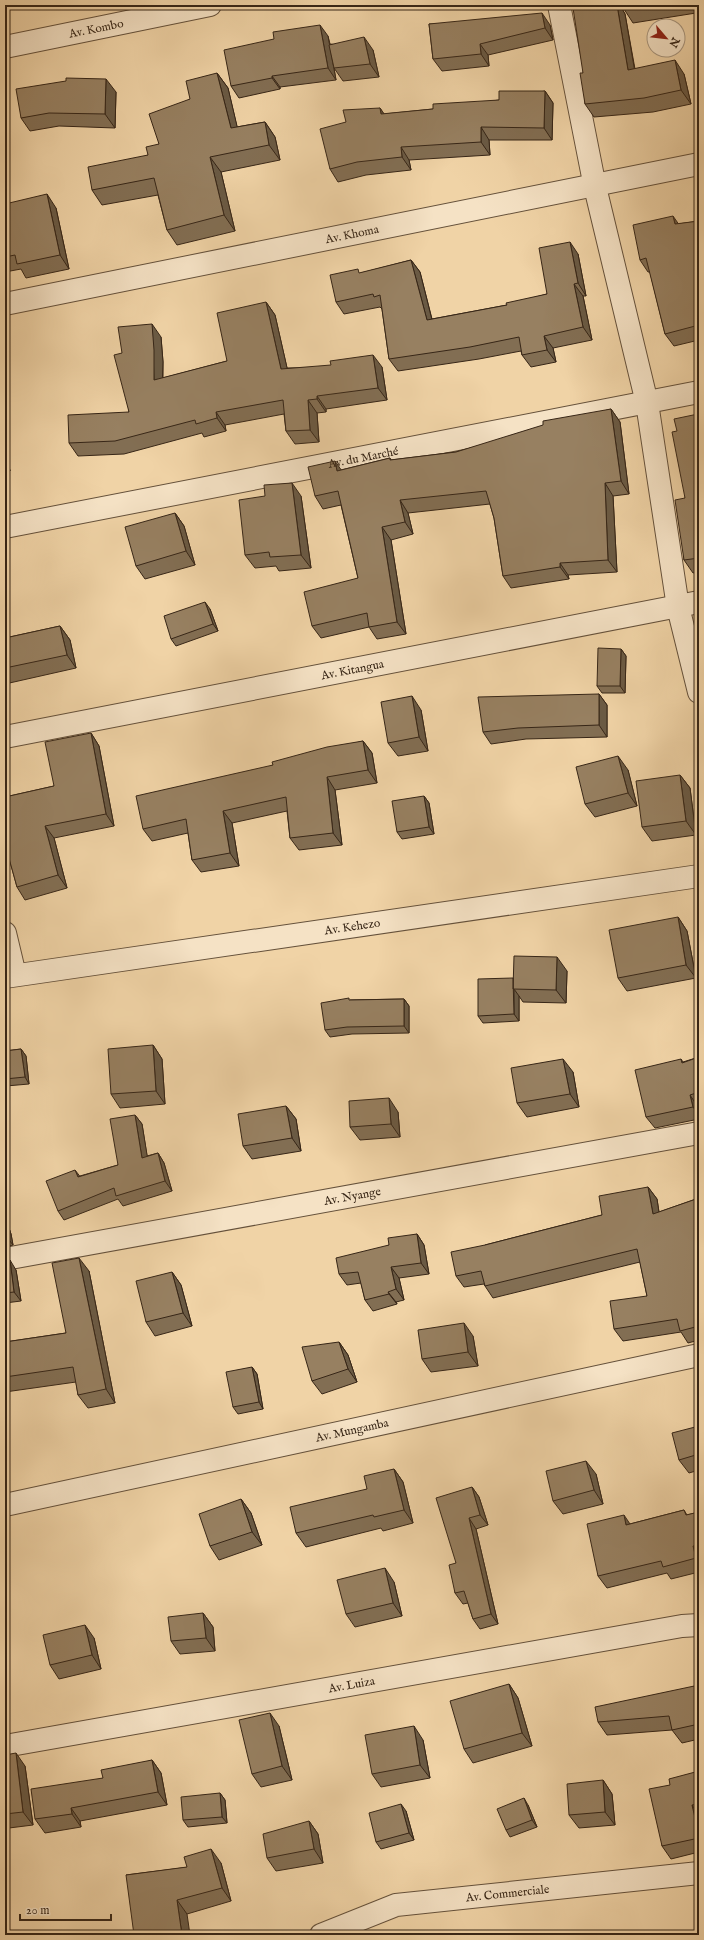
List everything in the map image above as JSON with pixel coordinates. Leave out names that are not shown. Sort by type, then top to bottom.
[{"type":"street","name":"Av. Kombo","points":[[5,47],[210,5]]},
{"type":"street","points":[[559,5],[595,186],[647,403],[678,607],[699,692]]},
{"type":"street","name":"Av. Khoma","points":[[5,304],[699,164]]},
{"type":"street","name":"Av. du Marché","points":[[5,527],[699,392]]},
{"type":"street","name":"Av. Kitangua","points":[[5,737],[699,602]]},
{"type":"street","name":"Av. Kehezo","points":[[10,976],[699,876]]},
{"type":"street","points":[[5,933],[10,976]]},
{"type":"street","name":"Av. Nyange","points":[[5,1259],[699,1133]]},
{"type":"street","name":"Av. Mungamba","points":[[5,1505],[699,1355]]},
{"type":"street","name":"Av. Luiza","points":[[5,1746],[674,1628],[699,1625]]},
{"type":"street","name":"Av. Commerciale","points":[[321,1935],[396,1905],[699,1873]]},
{"type":"building","points":[[589,5],[617,5],[628,70],[675,60],[681,90],[644,98],[585,104],[580,73],[583,73],[573,8]]},
{"type":"building","points":[[623,5],[652,5],[624,9]]},
{"type":"building","points":[[542,13],[545,28],[480,44],[481,54],[433,59],[429,24]]},
{"type":"building","points":[[320,25],[328,68],[272,76],[272,78],[231,86],[224,50],[274,39],[273,32]]},
{"type":"building","points":[[364,37],[370,64],[334,68],[329,45]]},
{"type":"building","points":[[217,73],[231,128],[265,122],[269,145],[210,157],[224,215],[167,230],[154,178],[92,190],[88,167],[148,155],[146,147],[159,144],[149,114],[190,99],[186,81]]},
{"type":"building","points":[[66,78],[106,79],[105,114],[49,113],[21,118],[16,89],[66,81]]},
{"type":"building","points":[[499,91],[545,91],[544,128],[481,127],[481,142],[401,147],[402,157],[357,162],[330,169],[320,129],[346,122],[343,110],[380,108],[381,114],[433,109],[433,104],[499,100]]},
{"type":"building","points":[[47,194],[60,255],[17,264],[15,255],[5,257],[5,204]]},
{"type":"building","points":[[673,216],[675,224],[699,221],[699,325],[665,334],[646,258],[640,260],[633,225]]},
{"type":"building","points":[[570,242],[578,283],[574,284],[583,327],[544,336],[547,350],[522,355],[519,337],[470,347],[389,359],[380,295],[374,297],[373,294],[336,302],[330,275],[358,269],[359,273],[411,260],[427,320],[507,305],[506,303],[547,294],[539,248]]},
{"type":"building","points":[[266,302],[281,369],[331,365],[330,361],[373,355],[378,388],[317,396],[317,399],[308,400],[310,430],[286,431],[283,400],[216,412],[217,418],[196,424],[195,420],[115,441],[69,443],[68,415],[129,412],[114,355],[122,353],[118,327],[152,324],[154,380],[227,361],[217,313]]},
{"type":"building","points":[[611,409],[621,481],[605,483],[608,560],[560,563],[560,567],[503,576],[494,518],[486,491],[400,500],[405,522],[382,527],[397,622],[369,627],[367,613],[312,626],[304,592],[358,578],[338,491],[315,496],[308,467],[335,461],[337,471],[390,458],[390,460],[456,452],[543,425],[543,421]]},
{"type":"building","points":[[698,414],[699,558],[684,560],[675,500],[685,498],[672,432],[677,431],[674,419]]},
{"type":"building","points":[[292,483],[301,555],[270,557],[269,552],[245,555],[239,500],[265,496],[264,485]]},
{"type":"building","points":[[175,513],[186,551],[136,566],[125,527]]},
{"type":"building","points":[[205,602],[213,624],[171,639],[164,616]]},
{"type":"building","points":[[60,626],[67,655],[5,668],[5,638]]},
{"type":"building","points":[[598,648],[621,649],[620,686],[597,686]]},
{"type":"building","points":[[599,694],[599,725],[518,728],[483,732],[478,697]]},
{"type":"building","points":[[412,696],[419,737],[388,743],[381,702]]},
{"type":"building","points":[[91,733],[106,814],[45,826],[58,875],[17,887],[5,844],[5,797],[54,786],[45,742]]},
{"type":"building","points":[[363,741],[368,770],[327,777],[333,833],[290,838],[286,797],[223,811],[230,853],[192,860],[186,819],[143,829],[136,796],[273,765],[272,762],[327,747]]},
{"type":"building","points":[[618,756],[628,793],[585,804],[576,767]]},
{"type":"building","points":[[680,775],[686,821],[642,827],[636,781]]},
{"type":"building","points":[[424,796],[429,827],[397,832],[392,801]]},
{"type":"building","points":[[678,917],[686,965],[618,978],[609,930]]},
{"type":"building","points":[[514,956],[557,957],[556,990],[513,989]]},
{"type":"building","points":[[513,978],[514,1014],[478,1016],[478,979]]},
{"type":"building","points":[[349,998],[349,1000],[404,999],[404,1026],[347,1027],[325,1030],[321,1003]]},
{"type":"building","points":[[153,1045],[156,1091],[111,1094],[108,1049]]},
{"type":"building","points":[[21,1049],[25,1077],[5,1079],[5,1051]]},
{"type":"building","points":[[699,1057],[699,1092],[690,1095],[693,1107],[646,1117],[635,1070],[681,1059],[682,1063]]},
{"type":"building","points":[[563,1059],[570,1094],[517,1103],[511,1068]]},
{"type":"building","points":[[389,1098],[391,1124],[350,1127],[349,1101]]},
{"type":"building","points":[[286,1106],[292,1138],[243,1146],[238,1114]]},
{"type":"building","points":[[135,1115],[142,1158],[158,1153],[165,1181],[116,1196],[114,1188],[58,1211],[46,1181],[75,1170],[78,1177],[118,1165],[110,1119]]},
{"type":"building","points":[[648,1187],[653,1214],[699,1198],[699,1326],[680,1331],[677,1319],[614,1329],[610,1301],[647,1296],[637,1249],[485,1286],[481,1271],[456,1276],[451,1252],[485,1245],[602,1215],[599,1196]]},
{"type":"building","points":[[417,1234],[421,1263],[391,1267],[396,1289],[388,1292],[389,1294],[365,1300],[358,1272],[339,1274],[336,1258],[389,1245],[388,1238]]},
{"type":"building","points":[[79,1258],[106,1389],[78,1395],[73,1367],[5,1377],[5,1342],[66,1333],[52,1263]]},
{"type":"building","points":[[10,1260],[14,1292],[5,1293],[5,1261]]},
{"type":"building","points":[[172,1272],[183,1313],[146,1322],[136,1281]]},
{"type":"building","points":[[464,1323],[468,1352],[422,1359],[418,1330]]},
{"type":"building","points":[[339,1342],[348,1369],[312,1381],[302,1347]]},
{"type":"building","points":[[252,1367],[259,1402],[233,1407],[226,1372]]},
{"type":"building","points":[[699,1426],[699,1454],[679,1460],[672,1433]]},
{"type":"building","points":[[586,1461],[594,1490],[553,1501],[546,1471]]},
{"type":"building","points":[[394,1469],[404,1510],[374,1517],[373,1515],[296,1533],[290,1507],[367,1489],[364,1476]]},
{"type":"building","points":[[472,1487],[480,1515],[469,1518],[491,1614],[473,1619],[464,1591],[455,1593],[449,1565],[456,1563],[436,1498]]},
{"type":"building","points":[[241,1499],[252,1532],[210,1546],[199,1514]]},
{"type":"building","points":[[684,1510],[686,1515],[699,1512],[699,1545],[693,1546],[696,1558],[663,1567],[661,1561],[598,1576],[587,1524],[624,1515],[626,1525]]},
{"type":"building","points":[[385,1568],[393,1603],[346,1614],[337,1580]]},
{"type":"building","points":[[203,1613],[206,1638],[171,1641],[168,1617]]},
{"type":"building","points":[[85,1625],[92,1655],[50,1665],[43,1635]]},
{"type":"building","points":[[509,1684],[522,1733],[464,1749],[450,1701]]},
{"type":"building","points":[[699,1685],[699,1724],[672,1730],[669,1716],[598,1722],[595,1707]]},
{"type":"building","points":[[270,1713],[282,1766],[252,1774],[239,1720]]},
{"type":"building","points":[[414,1726],[420,1765],[372,1774],[365,1735]]},
{"type":"building","points":[[16,1753],[23,1812],[5,1814],[5,1755]]},
{"type":"building","points":[[152,1760],[158,1792],[71,1808],[72,1814],[35,1819],[31,1789],[103,1778],[101,1770]]},
{"type":"building","points":[[699,1771],[699,1804],[692,1805],[699,1838],[662,1846],[649,1789],[670,1785],[669,1779]]},
{"type":"building","points":[[603,1780],[605,1812],[569,1815],[567,1784]]},
{"type":"building","points":[[220,1793],[222,1817],[183,1820],[181,1797]]},
{"type":"building","points":[[524,1798],[532,1820],[506,1830],[497,1809]]},
{"type":"building","points":[[401,1804],[409,1833],[376,1842],[369,1813]]},
{"type":"building","points":[[309,1821],[314,1849],[267,1858],[263,1834]]},
{"type":"building","points":[[211,1849],[222,1888],[177,1900],[182,1935],[134,1935],[126,1875],[187,1867],[184,1857]]}]
